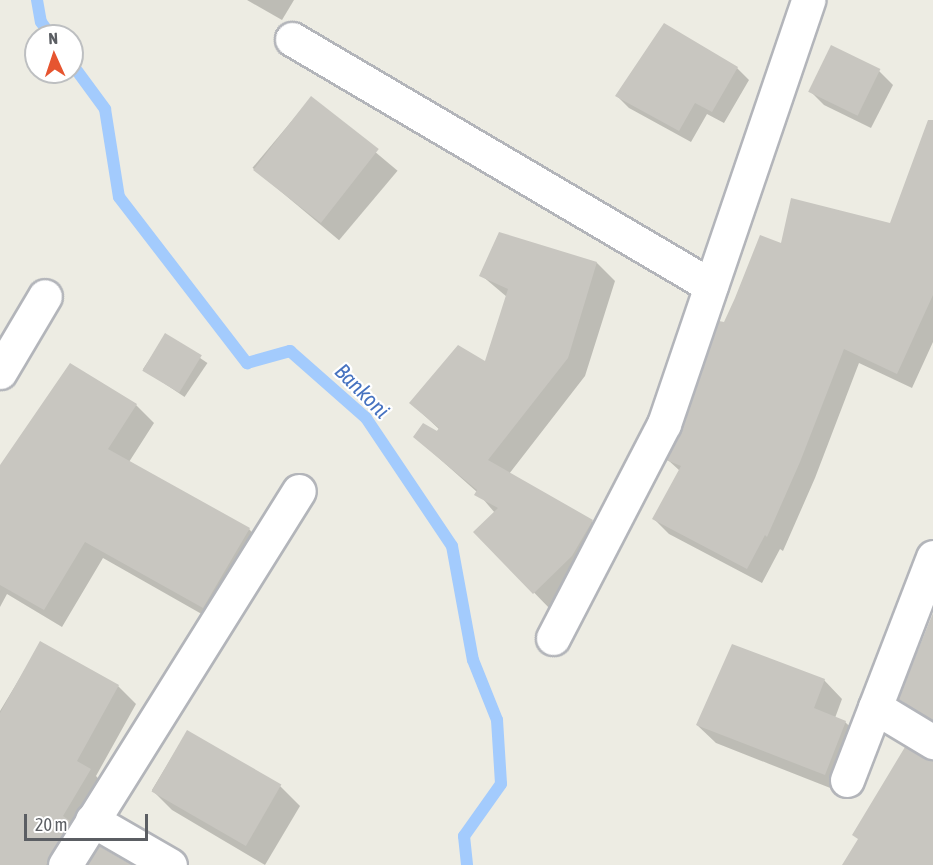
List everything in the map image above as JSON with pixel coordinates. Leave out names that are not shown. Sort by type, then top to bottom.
[{"type":"street","points":[[553,638],[664,424],[808,0]]},
{"type":"street","points":[[292,39],[711,286]]},
{"type":"street","points":[[0,372],[45,296]]},
{"type":"street","points":[[65,865],[299,491]]},
{"type":"street","points":[[847,780],[933,556]]},
{"type":"street","points":[[875,707],[933,742]]},
{"type":"street","points":[[92,820],[170,865]]},
{"type":"building","points":[[664,23],[738,67],[712,112],[695,103],[679,131],[615,96]]},
{"type":"building","points":[[831,45],[880,69],[858,116],[808,92]]},
{"type":"building","points":[[311,96],[379,149],[321,223],[253,170]]},
{"type":"building","points":[[928,120],[933,120],[933,295],[897,374],[844,349],[800,462],[767,537],[765,535],[747,569],[652,519],[681,466],[666,460],[682,430],[719,321],[724,322],[760,235],[781,243],[791,198],[890,223]]},
{"type":"building","points":[[499,232],[597,262],[568,358],[488,460],[593,520],[572,556],[533,594],[473,532],[498,508],[474,495],[477,490],[413,437],[423,423],[437,431],[439,428],[409,403],[458,345],[485,361],[508,289],[479,276]]},
{"type":"building","points":[[165,333],[202,355],[179,393],[142,371]]},
{"type":"building","points":[[70,363],[137,404],[108,449],[250,528],[203,608],[85,542],[44,610],[0,585],[0,465]]},
{"type":"building","points":[[933,613],[933,720],[898,699]]},
{"type":"building","points":[[40,641],[119,685],[77,761],[91,769],[63,816],[70,821],[46,865],[0,865],[0,713]]},
{"type":"building","points":[[732,644],[825,679],[814,708],[846,721],[825,775],[696,725]]},
{"type":"building","points":[[187,730],[281,784],[246,846],[151,791]]},
{"type":"building","points":[[905,747],[933,761],[933,865],[842,865],[858,839],[852,835]]},
{"type":"building","points":[[99,846],[132,865],[87,865]]},
{"type":"waterway","name":"Bankoni","points":[[37,0],[42,24]]},
{"type":"waterway","name":"Bankoni","points":[[84,80],[105,109],[119,197],[247,363],[290,351],[366,418],[452,546],[473,660],[497,720],[501,784],[464,836],[467,865]]}]
